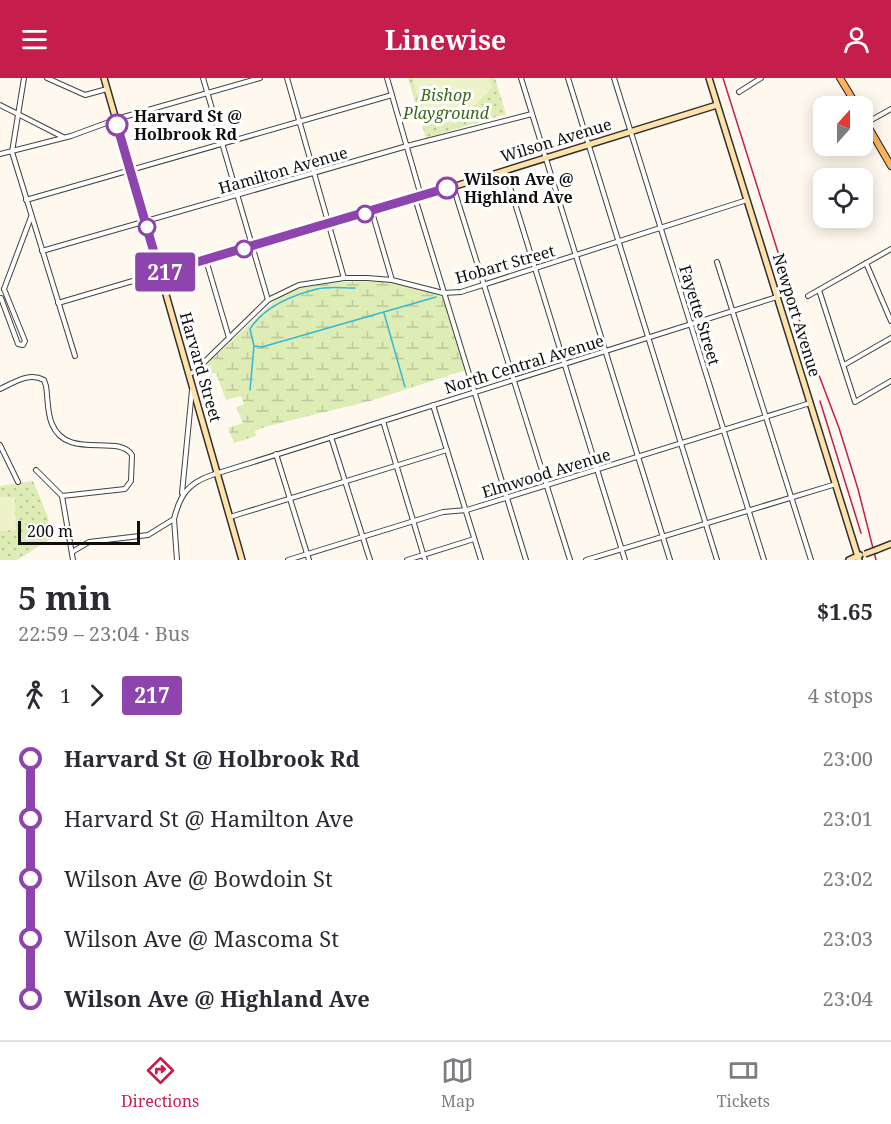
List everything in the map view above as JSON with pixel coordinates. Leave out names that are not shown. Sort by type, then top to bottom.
[{"type":"main road","points":[[840,78],[851,96]]},
{"type":"main road","points":[[873,132],[889,156],[891,166]]},
{"type":"street","points":[[24,78],[12,152],[75,356]]},
{"type":"street","points":[[46,78],[85,95],[107,89]]},
{"type":"street","name":"Harvard Street","points":[[104,78],[242,560]]},
{"type":"street","points":[[203,78],[268,300]]},
{"type":"street","points":[[0,154],[64,138],[115,120],[260,78]]},
{"type":"street","points":[[287,78],[344,278]]},
{"type":"street","points":[[387,78],[407,146],[443,293],[526,560]]},
{"type":"street","points":[[521,78],[670,560]]},
{"type":"street","points":[[568,78],[717,560]]},
{"type":"street","name":"Fayette Street","points":[[614,78],[764,560]]},
{"type":"street","name":"Newport Avenue","points":[[709,78],[859,557]]},
{"type":"street","points":[[739,92],[759,79]]},
{"type":"street","points":[[26,201],[392,95]]},
{"type":"street","points":[[0,105],[64,138]]},
{"type":"street","name":"Wilson Avenue","points":[[58,303],[372,212],[717,105]]},
{"type":"street","points":[[873,116],[891,109]]},
{"type":"street","name":"Hamilton Avenue","points":[[42,251],[407,146],[532,114]]},
{"type":"street","points":[[504,170],[625,560]]},
{"type":"street","points":[[453,186],[570,560]]},
{"type":"street","name":"Hobart Street","points":[[189,374],[268,300],[299,285],[344,278],[392,280],[443,293],[461,292],[747,200]]},
{"type":"street","points":[[372,212],[392,280]]},
{"type":"street","points":[[4,289],[25,341],[23,345],[18,344],[1,300],[4,289],[31,217]]},
{"type":"street","points":[[808,296],[891,249]]},
{"type":"street","points":[[206,260],[229,338]]},
{"type":"street","points":[[717,262],[811,560]]},
{"type":"street","points":[[866,263],[891,321]]},
{"type":"street","points":[[819,290],[855,402],[891,381]]},
{"type":"street","name":"North Central Avenue","points":[[481,560],[433,405],[777,297]]},
{"type":"street","points":[[844,365],[891,338]]},
{"type":"street","points":[[0,389],[35,377],[44,380],[50,420],[61,437],[77,444],[126,449],[132,457],[131,481],[126,489],[62,496]]},
{"type":"street","points":[[174,560],[174,519],[182,494],[192,386]]},
{"type":"street","name":"Elmwood Avenue","points":[[288,560],[443,512],[467,510],[810,403]]},
{"type":"street","points":[[182,494],[201,479],[216,473],[433,405]]},
{"type":"street","points":[[383,421],[425,557]]},
{"type":"street","points":[[332,437],[370,560]]},
{"type":"street","points":[[0,445],[18,482]]},
{"type":"street","points":[[229,517],[447,450]]},
{"type":"street","points":[[276,454],[309,560]]},
{"type":"street","points":[[36,470],[62,496],[73,560]]},
{"type":"street","points":[[586,560],[836,484]]},
{"type":"street","points":[[72,552],[95,540],[148,535],[174,519]]},
{"type":"street","points":[[407,560],[425,557],[474,539]]},
{"type":"street","points":[[849,560],[891,544]]},
{"type":"green space","name":"Bishop Playground","points":[[408,78],[495,78],[506,114],[426,138]]},
{"type":"green space","name":"Bishop Playground","points":[[412,78],[488,78],[493,87],[456,124],[445,123],[430,116],[425,110]]},
{"type":"green space","points":[[338,282],[406,285],[444,298],[466,370],[370,401],[268,426],[255,431],[256,436],[234,443],[228,428],[243,423],[236,407],[244,404],[241,396],[226,400],[216,373],[211,374],[206,364],[278,298],[297,288]]},
{"type":"green space","points":[[33,481],[48,517],[49,540],[17,560],[0,560],[0,486]]},
{"type":"green space","points":[[0,497],[15,497],[16,530],[0,531]]},
{"type":"waterway","points":[[355,288],[321,288],[298,295],[271,308],[250,329],[254,346],[262,347],[436,297]]},
{"type":"waterway","points":[[384,313],[405,387]]},
{"type":"waterway","points":[[250,390],[254,346]]},
{"type":"railway","points":[[723,78],[806,341],[839,428],[858,489],[876,560]]},
{"type":"railway","points":[[820,401],[861,533]]},
{"type":"bus line","name":"217","points":[[117,125],[160,273],[447,188]]},
{"type":"place","name":"Harvard St @ Holbrook Rd","points":[[117,125]]},
{"type":"place","name":"Wilson Ave @ Highland Ave","points":[[447,188]]}]
